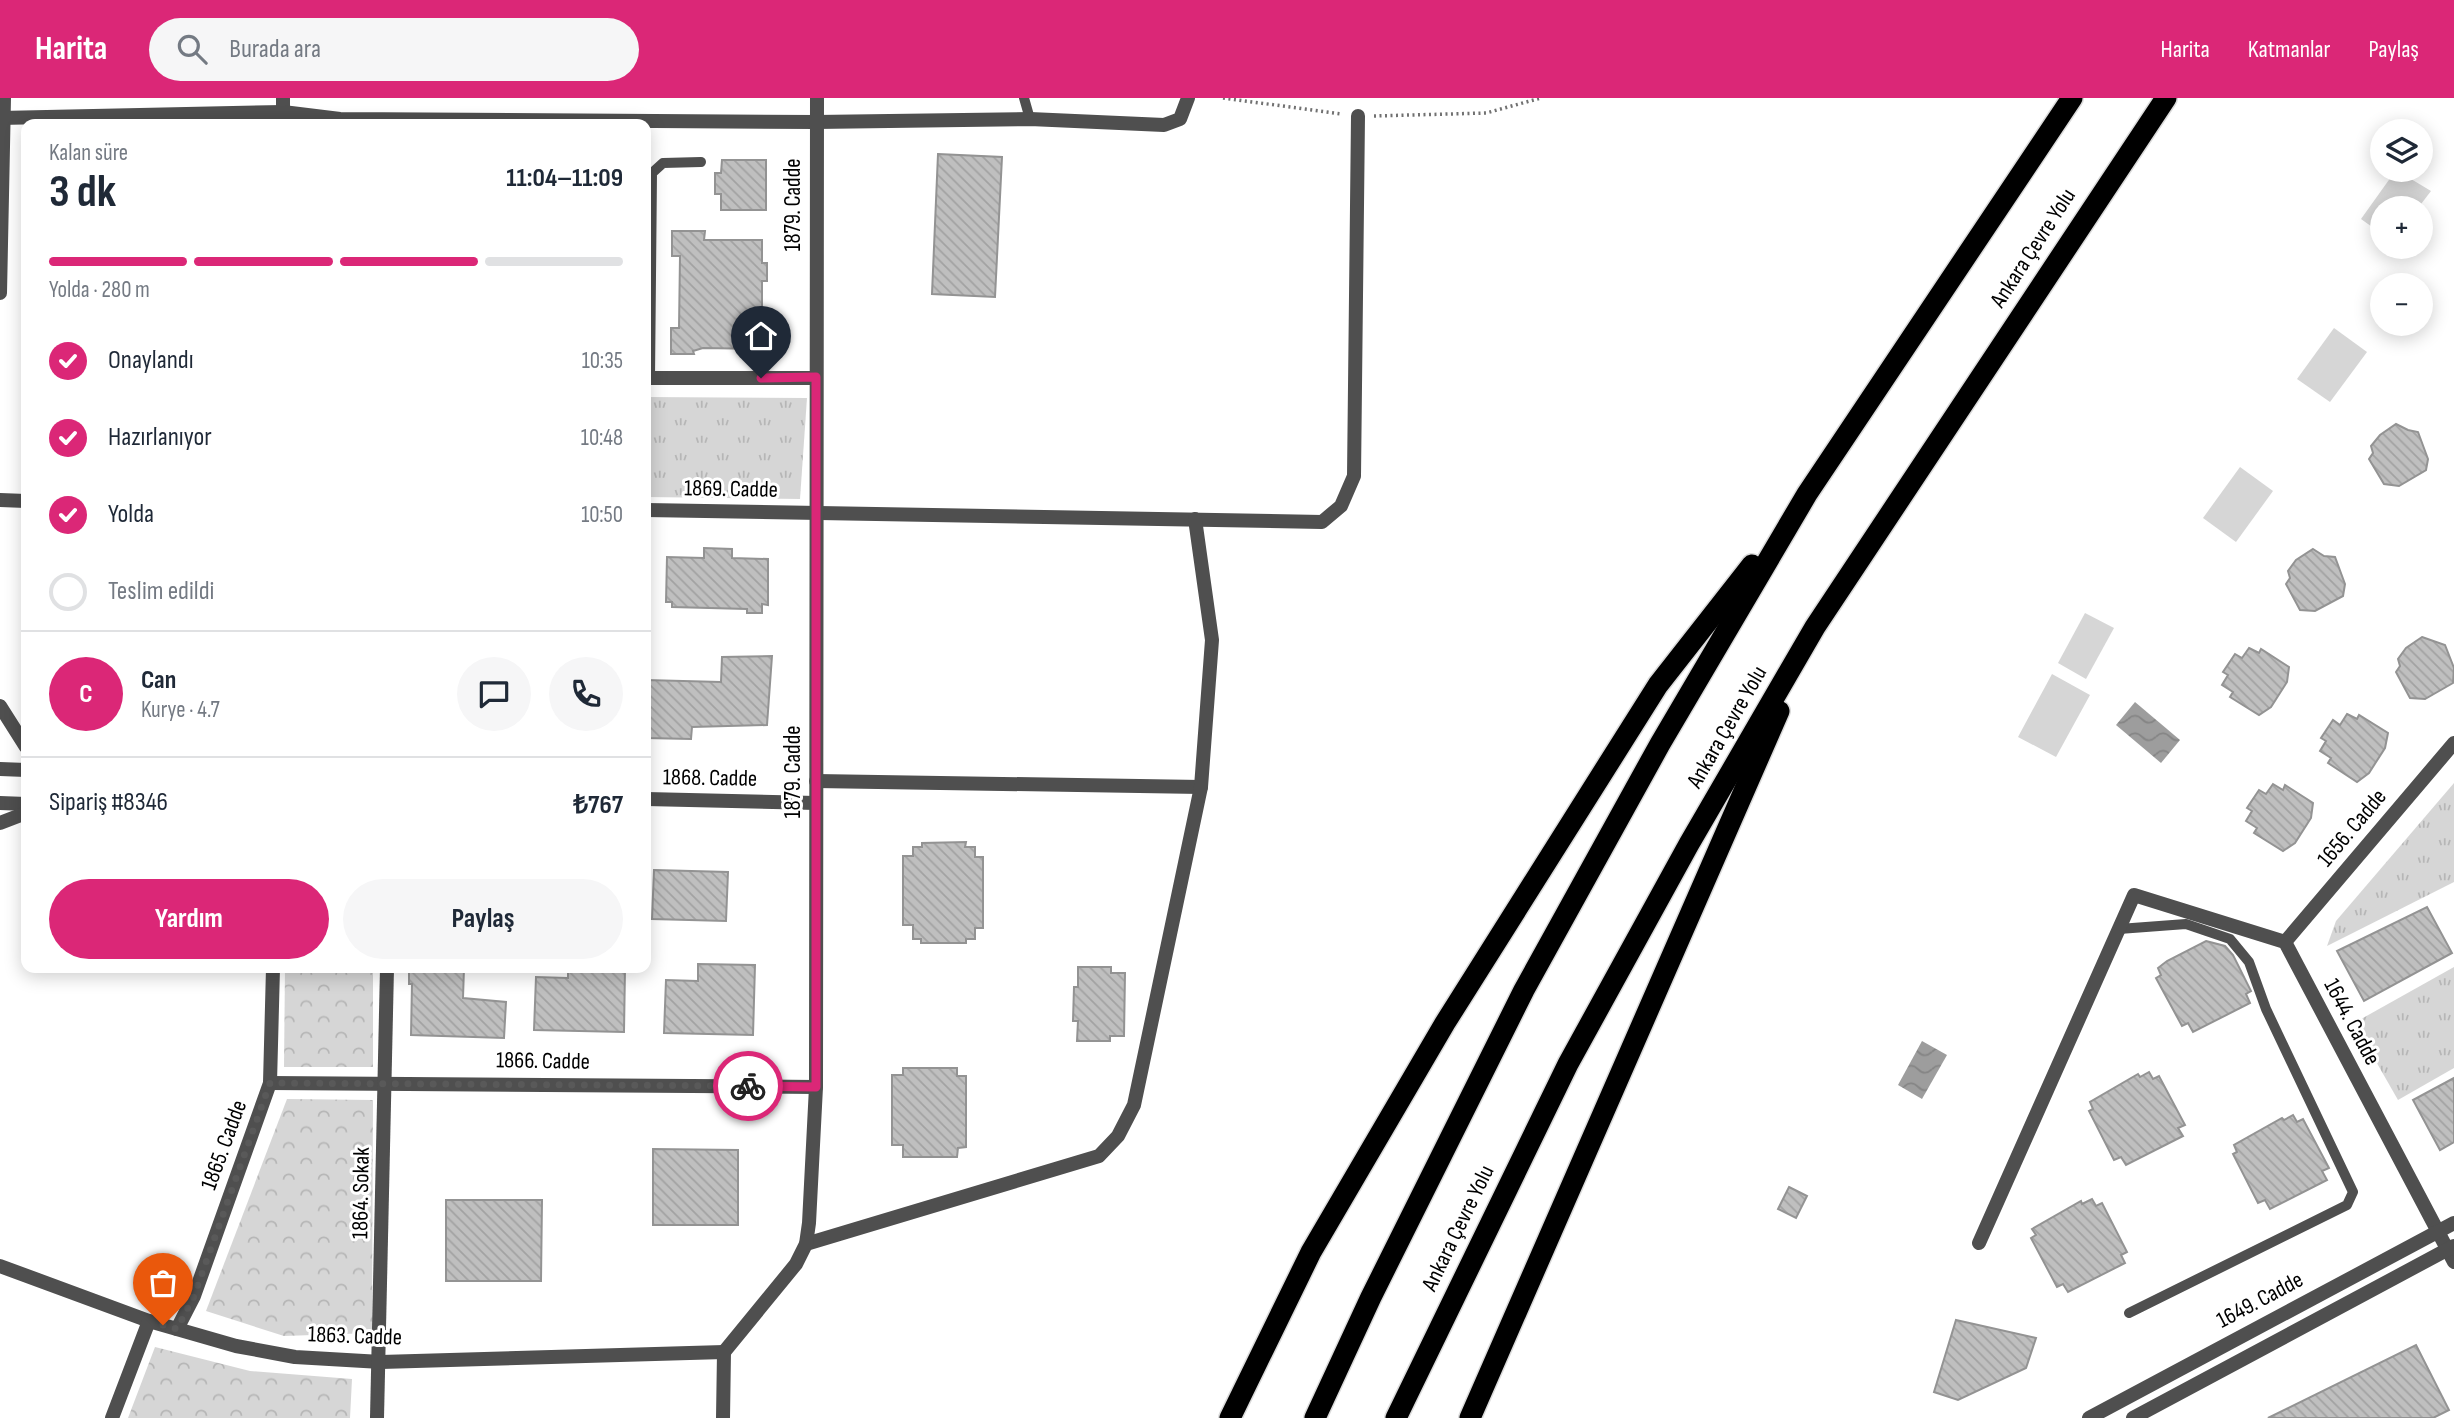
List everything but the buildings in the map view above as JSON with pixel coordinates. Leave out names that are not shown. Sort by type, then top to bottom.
[{"type":"highway","name":"Ankara Çevre Yolu","points":[[1315,1418],[1371,1297],[1524,990],[1660,744],[1807,494],[2072,98]]},
{"type":"highway","name":"Ankara Çevre Yolu","points":[[1396,1418],[1568,1064],[1689,845],[1815,627],[2166,98]]},
{"type":"highway","points":[[1230,1418],[1311,1252],[1354,1175],[1617,746],[1658,685],[1807,494]]},
{"type":"highway","points":[[1470,1418],[1705,886],[1815,627]]},
{"type":"street","points":[[0,293],[4,98]]},
{"type":"street","name":"1879. Cadde","points":[[724,1352],[796,1264],[806,1244],[816,1087],[817,98]]},
{"type":"street","points":[[651,122],[1030,120],[1164,125],[1180,119],[1188,98]]},
{"type":"street","points":[[2,118],[283,111],[341,119]]},
{"type":"street","name":"1869. Cadde","points":[[651,510],[1322,522],[1341,506],[1352,487],[1358,116]]},
{"type":"street","points":[[651,378],[816,377]]},
{"type":"street","points":[[0,500],[21,501]]},
{"type":"street","points":[[806,1244],[1099,1156],[1118,1136],[1134,1105],[1201,787],[1212,640],[1195,519]]},
{"type":"street","points":[[0,706],[21,739]]},
{"type":"street","name":"1656. Cadde","points":[[2284,942],[2454,743]]},
{"type":"street","points":[[0,769],[21,770]]},
{"type":"street","points":[[816,781],[1201,787]]},
{"type":"street","name":"1868. Cadde","points":[[651,799],[816,803]]},
{"type":"street","points":[[0,803],[21,804]]},
{"type":"street","points":[[0,823],[21,815]]},
{"type":"street","points":[[1979,1243],[2134,895],[2284,942]]},
{"type":"street","name":"1644. Cadde","points":[[2284,942],[2438,1232],[2452,1253]]},
{"type":"street","name":"1865. Cadde","points":[[177,1329],[194,1296],[270,1083],[273,973]]},
{"type":"street","name":"1864. Sokak","points":[[377,1418],[381,1362],[387,973]]},
{"type":"street","name":"1866. Cadde","points":[[270,1083],[816,1087]]},
{"type":"street","name":"1649. Cadde","points":[[2089,1418],[2454,1223]]},
{"type":"street","name":"1649. Cadde","points":[[2133,1418],[2452,1253]]},
{"type":"street","name":"1863. Cadde","points":[[0,1266],[149,1321],[236,1346],[295,1357],[381,1362],[724,1352]]},
{"type":"street","points":[[112,1418],[149,1321]]},
{"type":"street","points":[[723,1418],[724,1352]]},
{"type":"lane","points":[[1024,98],[1030,120]]},
{"type":"lane","points":[[651,224],[652,173],[663,163],[701,162]]},
{"type":"lane","points":[[2119,929],[2186,924],[2230,939],[2249,962],[2266,1009],[2353,1192],[2347,1205],[2129,1313]]},
{"type":"path","points":[[1223,98],[1358,116],[1486,113],[1541,98]]},
{"type":"green space","points":[[2387,182],[2416,182],[2431,191],[2427,196],[2377,196]]},
{"type":"green space","points":[[2370,206],[2370,225],[2361,219]]},
{"type":"green space","points":[[2334,328],[2367,352],[2330,402],[2297,379]]},
{"type":"green space","points":[[651,397],[807,398],[800,499],[651,497]]},
{"type":"green space","points":[[2240,467],[2273,491],[2236,542],[2203,518]]},
{"type":"green space","points":[[2085,613],[2114,628],[2086,679],[2058,663]]},
{"type":"green space","points":[[2052,674],[2090,695],[2056,757],[2018,737]]},
{"type":"green space","points":[[2454,783],[2454,882],[2327,946],[2336,921]]},
{"type":"green space","points":[[2454,967],[2454,1068],[2398,1100],[2354,1023]]},
{"type":"green space","points":[[285,973],[373,973],[373,1067],[284,1067]]},
{"type":"green space","points":[[287,1099],[373,1100],[372,1333],[284,1336],[206,1311]]},
{"type":"green space","points":[[155,1347],[250,1371],[352,1379],[350,1418],[128,1418]]},
{"type":"water","points":[[2135,702],[2180,740],[2161,763],[2116,725]]},
{"type":"water","points":[[1922,1041],[1947,1055],[1922,1099],[1898,1085]]},
{"type":"way so far","points":[[163,1325],[177,1329],[194,1296],[270,1083],[748,1086]]},
{"type":"route","points":[[748,1086],[816,1087],[816,377],[761,378]]}]
